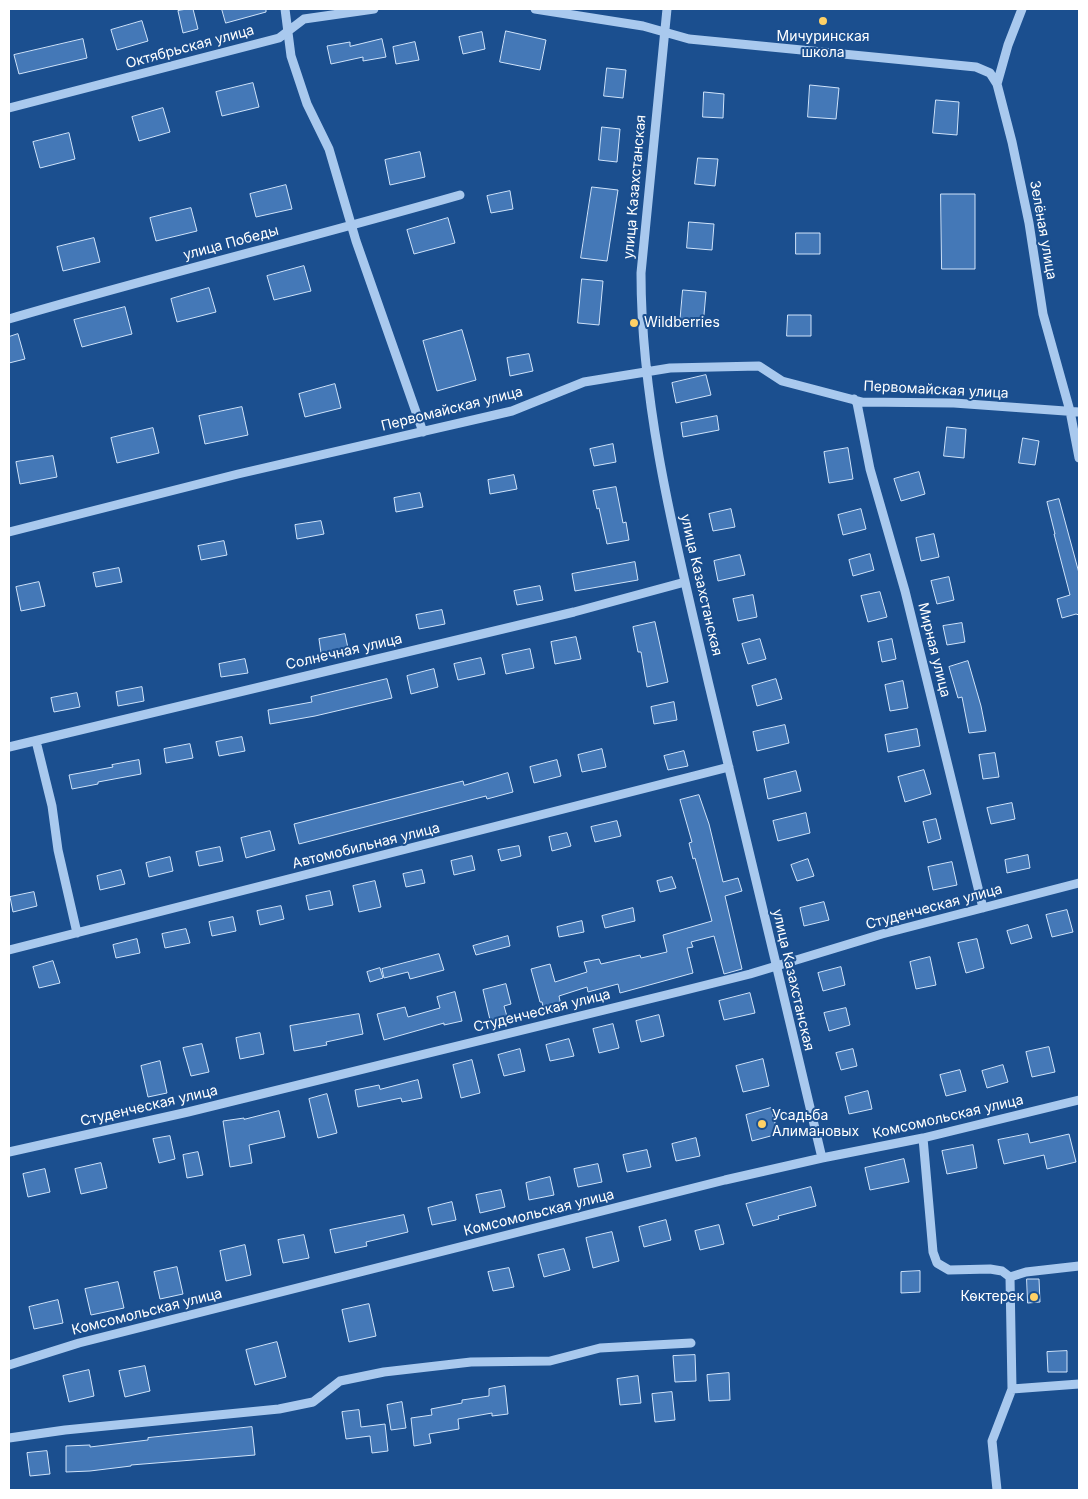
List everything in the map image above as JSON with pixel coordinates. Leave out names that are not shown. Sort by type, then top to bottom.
[{"type":"street","points":[[285,9],[291,56],[307,104],[329,149],[351,226],[423,432]]},
{"type":"street","name":"Октябрьская улица","points":[[9,108],[279,38],[304,19],[374,9]]},
{"type":"street","points":[[535,9],[644,26],[689,39],[976,67],[990,73],[997,84]]},
{"type":"street","name":"улица Казахстанская","points":[[666,9],[641,273],[641,316],[646,372],[664,483],[685,582],[822,1158]]},
{"type":"street","points":[[997,84],[1008,45],[1022,9]]},
{"type":"street","name":"Зелёная улица","points":[[997,84],[1010,133],[1029,223],[1043,314],[1075,412],[1079,458]]},
{"type":"street","name":"улица Победы","points":[[9,319],[460,195]]},
{"type":"street","name":"Первомайская улица","points":[[9,532],[238,474],[512,410],[584,382],[670,368],[759,366],[782,381],[862,402],[954,403],[1075,412]]},
{"type":"street","name":"Мирная улица","points":[[854,400],[857,404],[870,469],[905,591],[983,908]]},
{"type":"street","name":"Солнечная улица","points":[[9,747],[574,612],[685,582]]},
{"type":"street","points":[[36,741],[52,806],[58,850],[77,933]]},
{"type":"street","name":"Автомобильная улица","points":[[9,950],[729,768]]},
{"type":"street","name":"Студенческая улица","points":[[9,1152],[207,1107],[678,992],[776,966],[882,934],[1079,883]]},
{"type":"street","name":"Комсомольская улица","points":[[9,1365],[79,1343],[724,1180],[923,1138],[1079,1100]]},
{"type":"street","points":[[923,1138],[933,1252],[937,1264],[949,1270],[990,1269],[1002,1271],[1010,1277]]},
{"type":"street","points":[[1010,1277],[1026,1272],[1079,1266]]},
{"type":"street","points":[[998,1490],[992,1441],[1012,1389],[1010,1277]]},
{"type":"street","points":[[9,1438],[65,1430],[279,1409],[313,1402],[340,1381],[384,1372],[471,1362],[550,1361],[600,1348],[691,1343]]},
{"type":"street","points":[[1012,1389],[1079,1384]]},
{"type":"building","points":[[193,9],[198,29],[183,33],[178,11]]},
{"type":"building","points":[[222,9],[266,9],[266,12],[226,23]]},
{"type":"building","points":[[142,21],[148,41],[117,50],[111,30]]},
{"type":"building","points":[[506,31],[546,40],[540,70],[500,62]]},
{"type":"building","points":[[482,32],[485,49],[463,54],[459,37]]},
{"type":"building","points":[[83,39],[87,58],[19,74],[14,55]]},
{"type":"building","points":[[382,39],[386,57],[363,61],[363,57],[331,64],[327,46],[350,42],[350,46]]},
{"type":"building","points":[[415,42],[419,60],[396,64],[393,47]]},
{"type":"building","points":[[607,68],[626,70],[623,98],[604,96]]},
{"type":"building","points":[[253,83],[259,107],[222,116],[216,92]]},
{"type":"building","points":[[810,85],[839,88],[836,119],[808,117]]},
{"type":"building","points":[[704,92],[724,94],[723,118],[703,117]]},
{"type":"building","points":[[936,100],[959,102],[957,135],[933,133]]},
{"type":"building","points":[[163,108],[170,132],[139,141],[132,117]]},
{"type":"building","points":[[602,127],[620,129],[617,162],[599,160]]},
{"type":"building","points":[[69,133],[75,159],[40,168],[33,142]]},
{"type":"building","points":[[420,152],[425,177],[390,185],[385,160]]},
{"type":"building","points":[[698,158],[718,159],[715,186],[695,184]]},
{"type":"building","points":[[286,185],[292,209],[256,217],[250,194]]},
{"type":"building","points":[[592,187],[618,190],[607,261],[581,258]]},
{"type":"building","points":[[510,191],[513,209],[491,213],[487,196]]},
{"type":"building","points":[[941,194],[975,194],[975,269],[942,269]]},
{"type":"building","points":[[191,208],[197,231],[156,241],[150,218]]},
{"type":"building","points":[[448,218],[455,243],[414,254],[407,230]]},
{"type":"building","points":[[689,222],[714,224],[712,250],[687,248]]},
{"type":"building","points":[[796,233],[820,233],[820,254],[796,254]]},
{"type":"building","points":[[94,238],[100,262],[63,271],[57,247]]},
{"type":"building","points":[[304,266],[311,291],[274,300],[267,276]]},
{"type":"building","points":[[582,279],[603,281],[599,325],[578,323]]},
{"type":"building","points":[[209,288],[216,312],[177,322],[171,299]]},
{"type":"building","points":[[683,290],[706,292],[703,326],[680,324]]},
{"type":"building","points":[[125,307],[132,334],[82,347],[74,320]]},
{"type":"building","points":[[788,315],[811,315],[811,336],[787,336]]},
{"type":"building","points":[[462,330],[476,380],[437,391],[423,341]]},
{"type":"building","points":[[18,334],[25,359],[9,363],[9,337]]},
{"type":"building","points":[[529,354],[533,371],[510,376],[507,358]]},
{"type":"building","points":[[706,375],[711,395],[676,403],[672,383]]},
{"type":"building","points":[[335,384],[341,408],[305,417],[299,394]]},
{"type":"building","points":[[242,407],[248,435],[205,444],[199,416]]},
{"type":"building","points":[[717,416],[719,430],[683,437],[681,423]]},
{"type":"building","points":[[947,427],[966,429],[964,458],[944,456]]},
{"type":"building","points":[[153,428],[159,453],[117,463],[111,438]]},
{"type":"building","points":[[1023,438],[1039,441],[1035,465],[1019,463]]},
{"type":"building","points":[[613,444],[616,462],[594,466],[590,449]]},
{"type":"building","points":[[848,448],[853,479],[829,483],[824,452]]},
{"type":"building","points":[[53,456],[57,477],[20,484],[16,462]]},
{"type":"building","points":[[919,472],[925,494],[901,501],[894,479]]},
{"type":"building","points":[[514,475],[517,489],[490,494],[488,480]]},
{"type":"building","points":[[616,487],[623,523],[626,522],[629,540],[607,544],[593,491]]},
{"type":"building","points":[[420,493],[423,507],[396,512],[394,498]]},
{"type":"building","points":[[1059,499],[1079,573],[1079,615],[1076,614],[1062,618],[1057,599],[1070,595],[1047,502]]},
{"type":"building","points":[[731,509],[735,527],[713,531],[709,514]]},
{"type":"building","points":[[861,509],[866,529],[843,535],[838,515]]},
{"type":"building","points":[[321,521],[324,534],[297,539],[295,525]]},
{"type":"building","points":[[934,534],[939,557],[921,561],[916,538]]},
{"type":"building","points":[[224,541],[227,555],[201,560],[198,546]]},
{"type":"building","points":[[870,554],[874,570],[853,576],[849,560]]},
{"type":"building","points":[[740,555],[745,575],[718,581],[714,561]]},
{"type":"building","points":[[635,562],[638,580],[575,591],[572,574]]},
{"type":"building","points":[[119,568],[122,582],[96,587],[93,573]]},
{"type":"building","points":[[949,577],[954,600],[937,604],[931,581]]},
{"type":"building","points":[[39,582],[45,606],[21,611],[16,587]]},
{"type":"building","points":[[540,586],[543,600],[517,605],[514,591]]},
{"type":"building","points":[[880,592],[887,617],[868,622],[861,596]]},
{"type":"building","points":[[753,595],[757,617],[738,621],[733,599]]},
{"type":"building","points":[[442,610],[445,624],[419,629],[416,615]]},
{"type":"building","points":[[655,622],[668,682],[647,687],[641,652],[638,652],[633,627]]},
{"type":"building","points":[[962,623],[965,642],[947,645],[943,626]]},
{"type":"building","points":[[345,634],[348,648],[321,653],[319,639]]},
{"type":"building","points":[[576,637],[581,659],[555,664],[551,642]]},
{"type":"building","points":[[760,639],[766,659],[748,664],[742,644]]},
{"type":"building","points":[[892,639],[896,659],[882,662],[878,642]]},
{"type":"building","points":[[530,649],[534,668],[506,674],[502,655]]},
{"type":"building","points":[[481,658],[485,674],[458,680],[454,664]]},
{"type":"building","points":[[245,659],[248,673],[221,677],[219,664]]},
{"type":"building","points":[[968,661],[986,731],[969,733],[962,697],[958,698],[949,667]]},
{"type":"building","points":[[434,669],[438,687],[411,694],[407,676]]},
{"type":"building","points":[[387,679],[392,698],[315,716],[270,724],[268,710],[312,702],[311,697]]},
{"type":"building","points":[[776,679],[782,699],[757,706],[752,686]]},
{"type":"building","points":[[903,681],[908,708],[890,711],[885,685]]},
{"type":"building","points":[[142,687],[144,701],[118,706],[116,692]]},
{"type":"building","points":[[77,693],[80,707],[54,712],[51,698]]},
{"type":"building","points":[[674,702],[677,720],[654,724],[651,707]]},
{"type":"building","points":[[785,725],[789,743],[757,751],[753,732]]},
{"type":"building","points":[[917,729],[920,746],[888,752],[885,735]]},
{"type":"building","points":[[242,737],[245,751],[219,756],[216,742]]},
{"type":"building","points":[[190,744],[193,758],[166,763],[164,749]]},
{"type":"building","points":[[602,749],[606,767],[582,772],[578,755]]},
{"type":"building","points":[[684,751],[688,766],[668,770],[664,756]]},
{"type":"building","points":[[995,753],[999,777],[983,779],[979,755]]},
{"type":"building","points":[[139,760],[141,774],[72,789],[69,775]]},
{"type":"building","points":[[557,760],[561,776],[534,783],[530,767]]},
{"type":"building","points":[[924,770],[931,794],[905,802],[898,777]]},
{"type":"building","points":[[796,771],[801,791],[768,799],[764,779]]},
{"type":"building","points":[[508,773],[513,792],[487,799],[486,796],[299,844],[294,824],[463,781],[464,785]]},
{"type":"building","points":[[699,795],[709,824],[723,882],[738,878],[742,891],[725,896],[742,969],[724,974],[714,936],[691,942],[693,947],[687,948],[693,973],[620,993],[618,984],[588,992],[587,987],[559,996],[561,1006],[544,1011],[531,969],[550,964],[555,982],[587,972],[584,962],[599,959],[601,964],[640,955],[641,958],[667,952],[663,935],[712,921],[695,858],[693,859],[689,843],[692,842],[680,800]]},
{"type":"building","points":[[1012,803],[1015,819],[991,824],[987,808]]},
{"type":"building","points":[[806,813],[810,833],[778,841],[773,821]]},
{"type":"building","points":[[936,819],[941,839],[928,843],[923,822]]},
{"type":"building","points":[[617,821],[621,836],[595,842],[591,827]]},
{"type":"building","points":[[270,831],[275,850],[246,858],[241,838]]},
{"type":"building","points":[[567,833],[571,846],[552,851],[549,837]]},
{"type":"building","points":[[519,846],[521,856],[501,861],[498,850]]},
{"type":"building","points":[[220,847],[223,861],[199,866],[196,852]]},
{"type":"building","points":[[1028,855],[1030,868],[1007,873],[1005,860]]},
{"type":"building","points":[[472,856],[475,870],[454,875],[451,861]]},
{"type":"building","points":[[170,857],[173,871],[149,877],[146,863]]},
{"type":"building","points":[[808,859],[814,876],[797,881],[791,865]]},
{"type":"building","points":[[952,862],[957,885],[933,890],[928,867]]},
{"type":"building","points":[[121,870],[125,884],[100,890],[97,876]]},
{"type":"building","points":[[422,870],[425,883],[406,887],[403,874]]},
{"type":"building","points":[[672,877],[676,888],[660,892],[657,881]]},
{"type":"building","points":[[375,881],[381,907],[359,912],[353,886]]},
{"type":"building","points":[[330,891],[333,905],[309,910],[306,896]]},
{"type":"building","points":[[34,892],[37,906],[13,912],[10,897]]},
{"type":"building","points":[[824,902],[829,920],[804,926],[800,908]]},
{"type":"building","points":[[281,906],[284,919],[260,925],[257,911]]},
{"type":"building","points":[[633,908],[635,921],[605,928],[602,916]]},
{"type":"building","points":[[1067,910],[1073,932],[1052,937],[1046,915]]},
{"type":"building","points":[[233,917],[236,931],[212,936],[209,922]]},
{"type":"building","points":[[582,921],[584,932],[559,937],[557,927]]},
{"type":"building","points":[[1028,925],[1032,938],[1011,944],[1007,931]]},
{"type":"building","points":[[186,929],[190,943],[165,948],[162,934]]},
{"type":"building","points":[[508,936],[510,946],[476,955],[473,946]]},
{"type":"building","points":[[137,939],[140,953],[116,958],[113,945]]},
{"type":"building","points":[[977,939],[984,968],[966,973],[958,943]]},
{"type":"building","points":[[439,954],[444,970],[410,979],[408,972],[384,978],[382,969]]},
{"type":"building","points":[[930,957],[936,985],[916,989],[910,962]]},
{"type":"building","points":[[53,961],[60,983],[39,988],[33,967]]},
{"type":"building","points":[[841,967],[845,985],[823,991],[818,973]]},
{"type":"building","points":[[380,968],[383,978],[370,982],[367,972]]},
{"type":"building","points":[[506,984],[511,1004],[504,1006],[508,1020],[491,1024],[483,990]]},
{"type":"building","points":[[455,992],[462,1021],[444,1025],[444,1023],[384,1040],[377,1014],[405,1007],[408,1017],[440,1008],[437,997]]},
{"type":"building","points":[[750,993],[755,1013],[724,1020],[719,1001]]},
{"type":"building","points":[[846,1008],[850,1025],[829,1031],[824,1013]]},
{"type":"building","points":[[359,1014],[363,1034],[326,1042],[327,1045],[294,1051],[290,1026]]},
{"type":"building","points":[[659,1015],[664,1036],[641,1042],[636,1021]]},
{"type":"building","points":[[613,1024],[619,1048],[599,1053],[593,1029]]},
{"type":"building","points":[[260,1033],[264,1054],[240,1059],[236,1038]]},
{"type":"building","points":[[569,1039],[574,1056],[550,1061],[546,1045]]},
{"type":"building","points":[[202,1044],[209,1072],[191,1076],[183,1048]]},
{"type":"building","points":[[1049,1047],[1055,1072],[1032,1077],[1026,1052]]},
{"type":"building","points":[[520,1049],[525,1071],[504,1076],[498,1055]]},
{"type":"building","points":[[853,1049],[857,1066],[841,1070],[836,1053]]},
{"type":"building","points":[[763,1059],[769,1086],[743,1092],[736,1066]]},
{"type":"building","points":[[472,1060],[480,1093],[461,1098],[453,1065]]},
{"type":"building","points":[[160,1061],[167,1093],[148,1097],[141,1066]]},
{"type":"building","points":[[1003,1065],[1008,1082],[987,1088],[982,1071]]},
{"type":"building","points":[[960,1070],[966,1091],[946,1096],[940,1075]]},
{"type":"building","points":[[418,1080],[422,1098],[402,1102],[401,1098],[358,1107],[355,1090],[379,1085],[380,1089]]},
{"type":"building","points":[[868,1091],[872,1109],[849,1114],[845,1097]]},
{"type":"building","points":[[327,1094],[337,1133],[318,1138],[309,1099]]},
{"type":"building","name":"Усадьба Алимановых","points":[[771,1108],[778,1134],[752,1141],[746,1115]]},
{"type":"building","points":[[279,1111],[285,1137],[249,1145],[252,1163],[230,1167],[223,1121],[244,1119]]},
{"type":"building","points":[[1028,1134],[1030,1143],[1069,1134],[1076,1162],[1047,1169],[1044,1155],[1004,1164],[998,1140]]},
{"type":"building","points":[[170,1136],[175,1159],[159,1163],[153,1139]]},
{"type":"building","points":[[696,1138],[700,1156],[676,1161],[672,1144]]},
{"type":"building","points":[[973,1145],[977,1168],[947,1174],[942,1151]]},
{"type":"building","points":[[647,1150],[651,1167],[627,1172],[623,1155]]},
{"type":"building","points":[[198,1152],[203,1175],[187,1178],[183,1155]]},
{"type":"building","points":[[904,1159],[909,1182],[870,1190],[865,1168]]},
{"type":"building","points":[[101,1163],[107,1188],[81,1194],[75,1169]]},
{"type":"building","points":[[598,1164],[602,1182],[578,1187],[574,1169]]},
{"type":"building","points":[[45,1169],[50,1192],[28,1197],[23,1174]]},
{"type":"building","points":[[550,1177],[554,1195],[529,1200],[526,1183]]},
{"type":"building","points":[[811,1187],[816,1206],[778,1216],[779,1219],[753,1226],[746,1204]]},
{"type":"building","points":[[501,1190],[505,1207],[480,1213],[476,1195]]},
{"type":"building","points":[[452,1202],[456,1220],[432,1225],[428,1208]]},
{"type":"building","points":[[404,1215],[408,1232],[366,1242],[367,1246],[335,1253],[330,1230]]},
{"type":"building","points":[[666,1220],[671,1240],[644,1247],[639,1227]]},
{"type":"building","points":[[719,1225],[724,1244],[700,1250],[695,1231]]},
{"type":"building","points":[[612,1232],[619,1261],[593,1268],[586,1238]]},
{"type":"building","points":[[304,1235],[309,1258],[283,1263],[278,1240]]},
{"type":"building","points":[[245,1245],[251,1275],[226,1281],[220,1251]]},
{"type":"building","points":[[564,1249],[570,1270],[544,1277],[538,1255]]},
{"type":"building","points":[[177,1267],[183,1294],[160,1299],[154,1272]]},
{"type":"building","points":[[509,1268],[514,1287],[493,1291],[488,1272]]},
{"type":"building","points":[[920,1271],[920,1292],[901,1293],[901,1272]]},
{"type":"building","points":[[1027,1279],[1039,1279],[1040,1302],[1028,1303]]},
{"type":"building","points":[[118,1282],[124,1308],[91,1315],[85,1289]]},
{"type":"building","points":[[58,1300],[63,1323],[34,1329],[29,1307]]},
{"type":"building","points":[[369,1304],[376,1336],[349,1342],[342,1310]]},
{"type":"building","points":[[277,1342],[286,1377],[255,1385],[246,1350]]},
{"type":"building","points":[[1067,1351],[1067,1372],[1048,1372],[1047,1352]]},
{"type":"building","points":[[695,1355],[696,1381],[675,1382],[673,1356]]},
{"type":"building","points":[[145,1366],[150,1391],[125,1397],[119,1371]]},
{"type":"building","points":[[89,1370],[94,1396],[69,1402],[63,1376]]},
{"type":"building","points":[[729,1373],[730,1400],[709,1401],[707,1375]]},
{"type":"building","points":[[638,1376],[641,1403],[620,1405],[617,1379]]},
{"type":"building","points":[[505,1386],[508,1414],[492,1416],[492,1413],[458,1419],[459,1429],[429,1434],[431,1443],[414,1446],[411,1418],[432,1415],[431,1409],[462,1403],[462,1400],[489,1396],[489,1389]]},
{"type":"building","points":[[672,1392],[675,1420],[655,1422],[652,1394]]},
{"type":"building","points":[[402,1402],[406,1428],[391,1430],[387,1405]]},
{"type":"building","points":[[359,1410],[361,1427],[385,1424],[388,1451],[372,1453],[370,1436],[346,1439],[342,1412]]},
{"type":"building","points":[[252,1427],[255,1455],[66,1472],[66,1446],[90,1445],[90,1447],[148,1440],[148,1438]]},
{"type":"building","points":[[47,1451],[50,1474],[30,1476],[27,1453]]},
{"type":"place","name":"Мичуринская школа","points":[[823,21]]},
{"type":"place","name":"Wildberries","points":[[634,323]]},
{"type":"place","name":"Усадьба Алимановых","points":[[762,1124]]},
{"type":"place","name":"Көктерек","points":[[1034,1297]]}]
